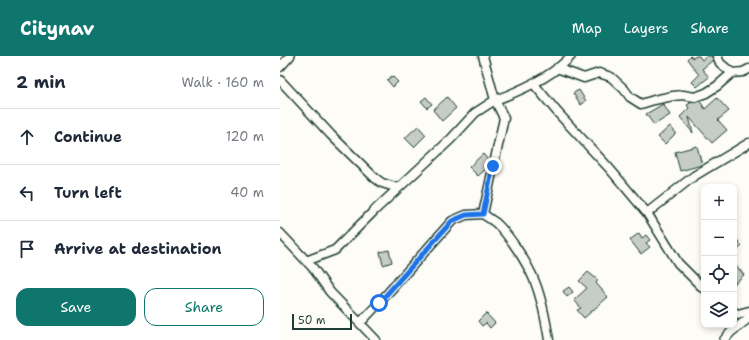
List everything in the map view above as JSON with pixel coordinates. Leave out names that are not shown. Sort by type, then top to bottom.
[{"type":"street","points":[[280,67],[290,56]]},
{"type":"street","points":[[483,56],[495,100],[504,118],[483,214]]},
{"type":"street","points":[[306,261],[335,250],[398,188],[451,139],[475,113],[495,100],[510,95],[533,83],[557,68],[571,56]]},
{"type":"street","points":[[717,56],[720,63],[732,73]]},
{"type":"street","points":[[557,68],[584,78],[599,73],[611,77],[630,97],[641,104],[672,96],[695,97],[706,93],[717,86],[732,73],[743,72],[749,69]]},
{"type":"street","points":[[280,80],[331,135],[374,178],[398,188]]},
{"type":"street","points":[[533,83],[647,213],[678,263],[701,285]]},
{"type":"street","points":[[647,213],[694,176],[749,143]]},
{"type":"street","points":[[360,323],[452,221],[466,215],[483,214],[495,223],[512,241],[535,282],[545,317],[549,340]]},
{"type":"street","points":[[280,233],[313,268],[330,292],[376,340]]},
{"type":"street","points":[[737,314],[749,311]]},
{"type":"street","points":[[724,340],[731,332],[749,318]]},
{"type":"building","points":[[690,56],[693,58],[699,56],[702,60],[707,56],[712,56],[713,60],[702,69],[709,77],[697,87],[692,82],[699,75],[687,59]]},
{"type":"building","points":[[392,76],[398,82],[393,87],[387,80]]},
{"type":"building","points":[[579,90],[586,101],[581,105],[573,93]]},
{"type":"building","points":[[426,97],[432,104],[427,108],[421,101]]},
{"type":"building","points":[[447,97],[456,108],[442,121],[433,110]]},
{"type":"building","points":[[717,98],[729,111],[718,120],[727,130],[712,143],[689,117],[693,133],[680,117],[689,108],[687,105],[692,102],[700,101],[705,109]]},
{"type":"building","points":[[663,104],[670,115],[654,125],[646,114]]},
{"type":"building","points":[[418,126],[426,135],[414,147],[405,138]]},
{"type":"building","points":[[670,126],[676,133],[665,144],[658,137]]},
{"type":"building","points":[[697,146],[702,165],[680,171],[675,152]]},
{"type":"building","points":[[483,154],[489,161],[488,167],[478,176],[469,167]]},
{"type":"building","points":[[639,233],[642,238],[646,235],[650,240],[646,243],[650,247],[641,254],[630,240]]},
{"type":"building","points":[[737,240],[742,246],[737,250]]},
{"type":"building","points":[[389,250],[392,262],[383,265],[380,252]]},
{"type":"building","points":[[737,267],[744,275],[737,281]]},
{"type":"building","points":[[588,272],[598,280],[596,283],[608,297],[584,318],[577,310],[581,308],[574,300],[587,288],[579,281]]},
{"type":"building","points":[[569,287],[573,292],[567,297],[563,291]]},
{"type":"building","points":[[486,313],[495,323],[490,328],[486,323],[482,326],[478,321]]},
{"type":"route","points":[[379,303],[452,221],[466,215],[483,214],[493,166]]}]
